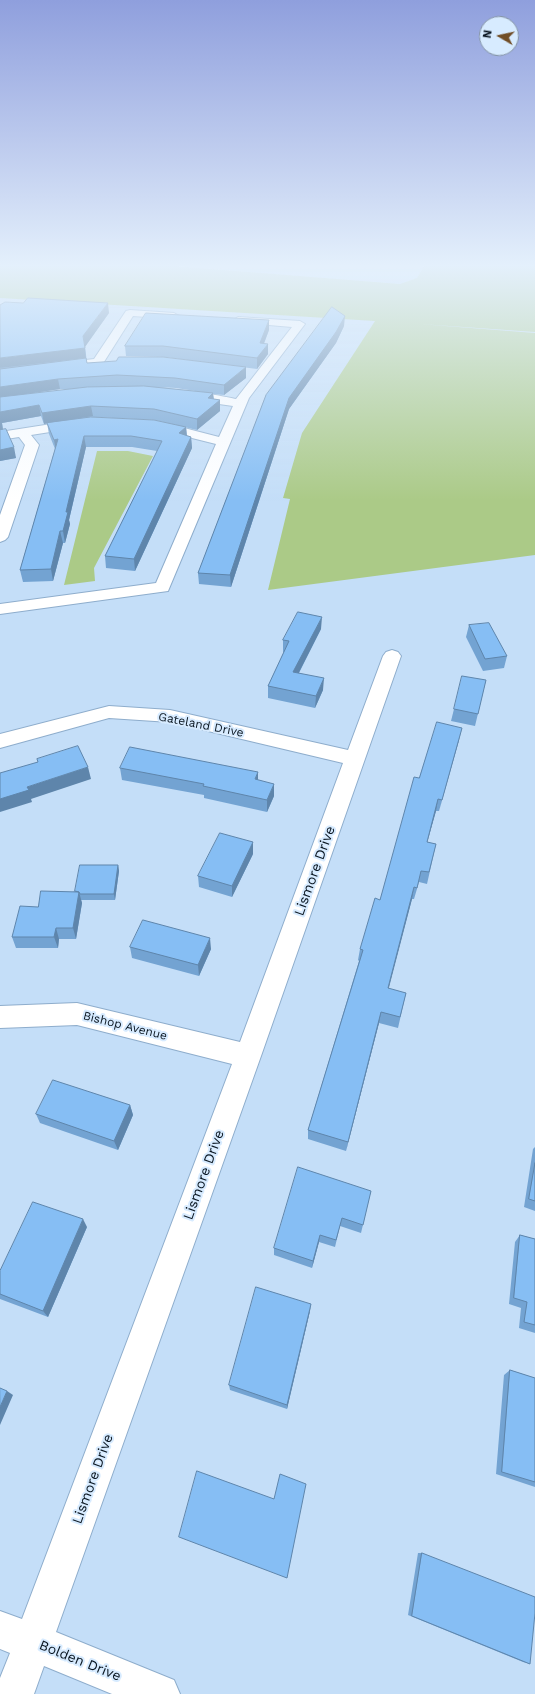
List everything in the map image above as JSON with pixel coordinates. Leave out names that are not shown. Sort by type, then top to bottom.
[{"type":"street","points":[[98,362],[110,343]]},
{"type":"street","points":[[0,609],[162,587],[240,404],[285,343]]},
{"type":"street","points":[[53,368],[98,362],[113,362]]},
{"type":"street","points":[[246,373],[260,375]]},
{"type":"street","points":[[174,394],[220,399],[240,404]]},
{"type":"street","points":[[0,436],[93,422]]},
{"type":"street","points":[[147,424],[224,442]]},
{"type":"street","points":[[0,537],[32,445],[22,432]]},
{"type":"street","name":"Lismore Drive","points":[[14,1694],[16,1636],[248,1056],[392,656]]},
{"type":"street","name":"Gateland Drive","points":[[0,741],[109,712],[170,716],[355,759]]},
{"type":"street","name":"Bishop Avenue","points":[[0,1017],[77,1014],[248,1056]]},
{"type":"street","name":"Bolden Drive","points":[[16,1636],[160,1694]]},
{"type":"green space","points":[[361,343],[535,343],[535,555],[268,590],[290,499],[283,498],[302,433]]},
{"type":"green space","points":[[97,451],[128,451],[153,456],[94,568],[95,581],[64,585]]},
{"type":"building","points":[[0,343],[84,343],[85,348],[0,358]]},
{"type":"building","points":[[127,343],[268,344],[257,358],[163,346],[125,346]]},
{"type":"building","points":[[305,343],[328,343],[289,398],[230,575],[198,573],[266,395]]},
{"type":"building","points":[[119,357],[163,357],[246,367],[224,385],[175,378],[117,375],[58,379],[0,387],[0,369],[86,358],[87,363],[116,361]]},
{"type":"building","points":[[144,386],[213,393],[208,398],[220,400],[197,419],[154,409],[91,406],[42,413],[39,405],[0,412],[0,397],[87,387]]},
{"type":"building","points":[[91,417],[154,420],[186,427],[179,433],[191,437],[134,559],[105,556],[162,441],[131,436],[84,436],[66,512],[68,512],[63,531],[60,531],[51,569],[20,570],[58,439],[54,440],[47,423]]},
{"type":"building","points":[[6,429],[14,447],[0,450],[0,430]]},
{"type":"building","points":[[298,612],[322,617],[293,672],[324,678],[316,696],[268,686],[289,641],[283,640]]},
{"type":"building","points":[[489,623],[507,656],[485,659],[469,625]]},
{"type":"building","points":[[462,676],[486,680],[478,714],[454,709]]},
{"type":"building","points":[[437,722],[462,728],[442,800],[438,799],[427,842],[436,844],[429,872],[421,871],[417,888],[414,887],[388,988],[406,993],[400,1017],[381,1012],[348,1142],[308,1130],[363,950],[360,949],[375,898],[380,900],[414,777],[419,778]]},
{"type":"building","points":[[78,746],[88,767],[27,787],[29,790],[0,799],[0,773],[38,762],[37,759]]},
{"type":"building","points":[[130,747],[258,772],[255,779],[274,784],[267,800],[203,786],[204,784],[120,768]]},
{"type":"building","points":[[220,833],[253,842],[232,886],[198,876]]},
{"type":"building","points":[[80,865],[118,865],[114,894],[80,894],[79,892],[75,891]]},
{"type":"building","points":[[41,891],[79,892],[73,928],[56,928],[54,937],[12,937],[20,906],[38,907]]},
{"type":"building","points":[[143,920],[210,938],[198,965],[130,947]]},
{"type":"building","points":[[53,1080],[130,1105],[114,1141],[36,1114]]},
{"type":"building","points":[[535,1163],[535,1201],[529,1199]]},
{"type":"building","points":[[298,1167],[371,1191],[363,1225],[342,1218],[336,1240],[320,1235],[313,1261],[274,1248]]},
{"type":"building","points":[[33,1202],[83,1219],[43,1311],[0,1294],[0,1271]]},
{"type":"building","points":[[520,1235],[535,1239],[535,1325],[524,1322],[527,1302],[514,1298]]},
{"type":"building","points":[[256,1287],[311,1304],[287,1405],[229,1385]]},
{"type":"building","points":[[510,1370],[535,1378],[535,1482],[502,1472]]},
{"type":"building","points":[[0,1388],[7,1391],[0,1407]]},
{"type":"building","points":[[197,1471],[274,1499],[280,1474],[306,1484],[287,1578],[179,1537]]},
{"type":"building","points":[[422,1553],[535,1597],[530,1664],[412,1616]]}]
